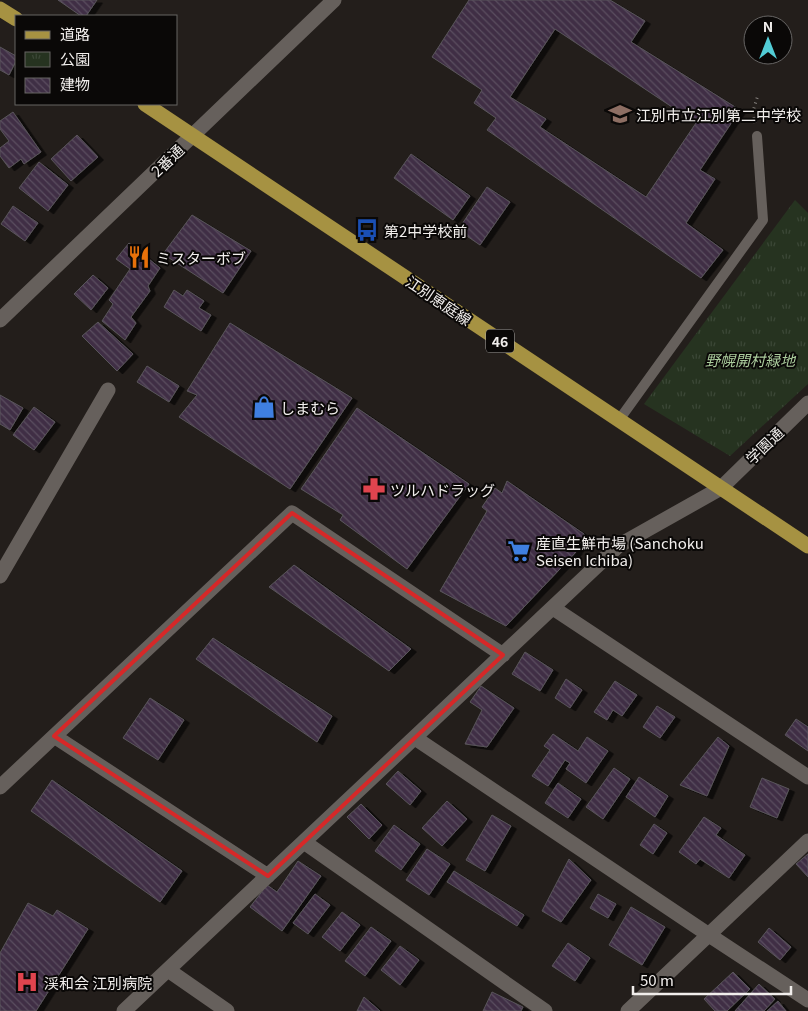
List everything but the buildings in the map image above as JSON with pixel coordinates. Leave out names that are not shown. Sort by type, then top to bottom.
[{"type":"main road","points":[[0,8],[15,18]]},
{"type":"main road","name":"江別恵庭線","points":[[147,105],[808,546]]},
{"type":"street","name":"2番通","points":[[1,318],[334,0]]},
{"type":"street","points":[[0,576],[4,559],[108,390]]},
{"type":"street","name":"学園通","points":[[124,1011],[618,546],[721,488],[808,403]]},
{"type":"street","points":[[0,787],[292,513],[503,655]]},
{"type":"street","points":[[553,608],[808,777]]},
{"type":"street","points":[[54,736],[268,876]]},
{"type":"street","points":[[415,738],[808,1000]]},
{"type":"street","points":[[304,842],[545,1011]]},
{"type":"street","points":[[628,1011],[808,842]]},
{"type":"street","points":[[168,970],[227,1011]]},
{"type":"lane","points":[[619,420],[763,220],[757,136]]},
{"type":"path","points":[[757,136],[752,111],[758,95]]},
{"type":"highlighted area","points":[[292,513],[503,655],[268,876],[54,736]]},
{"type":"green space","name":"野幌開村緑地","points":[[795,200],[808,213],[808,384],[730,456],[644,404]]},
{"type":"place","name":"江別市立江別第二中学校","points":[[620,114]]},
{"type":"place","name":"第2中学校前","points":[[367,230]]},
{"type":"place","name":"ミスターボブ","points":[[139,257]]},
{"type":"place","name":"しまむら","points":[[264,407]]},
{"type":"place","name":"ツルハドラッグ","points":[[374,489]]},
{"type":"place","name":"産直生鮮市場 (Sanchoku Seisen Ichiba)","points":[[519,551]]},
{"type":"place","name":"渓和会 江別病院","points":[[27,982]]}]
